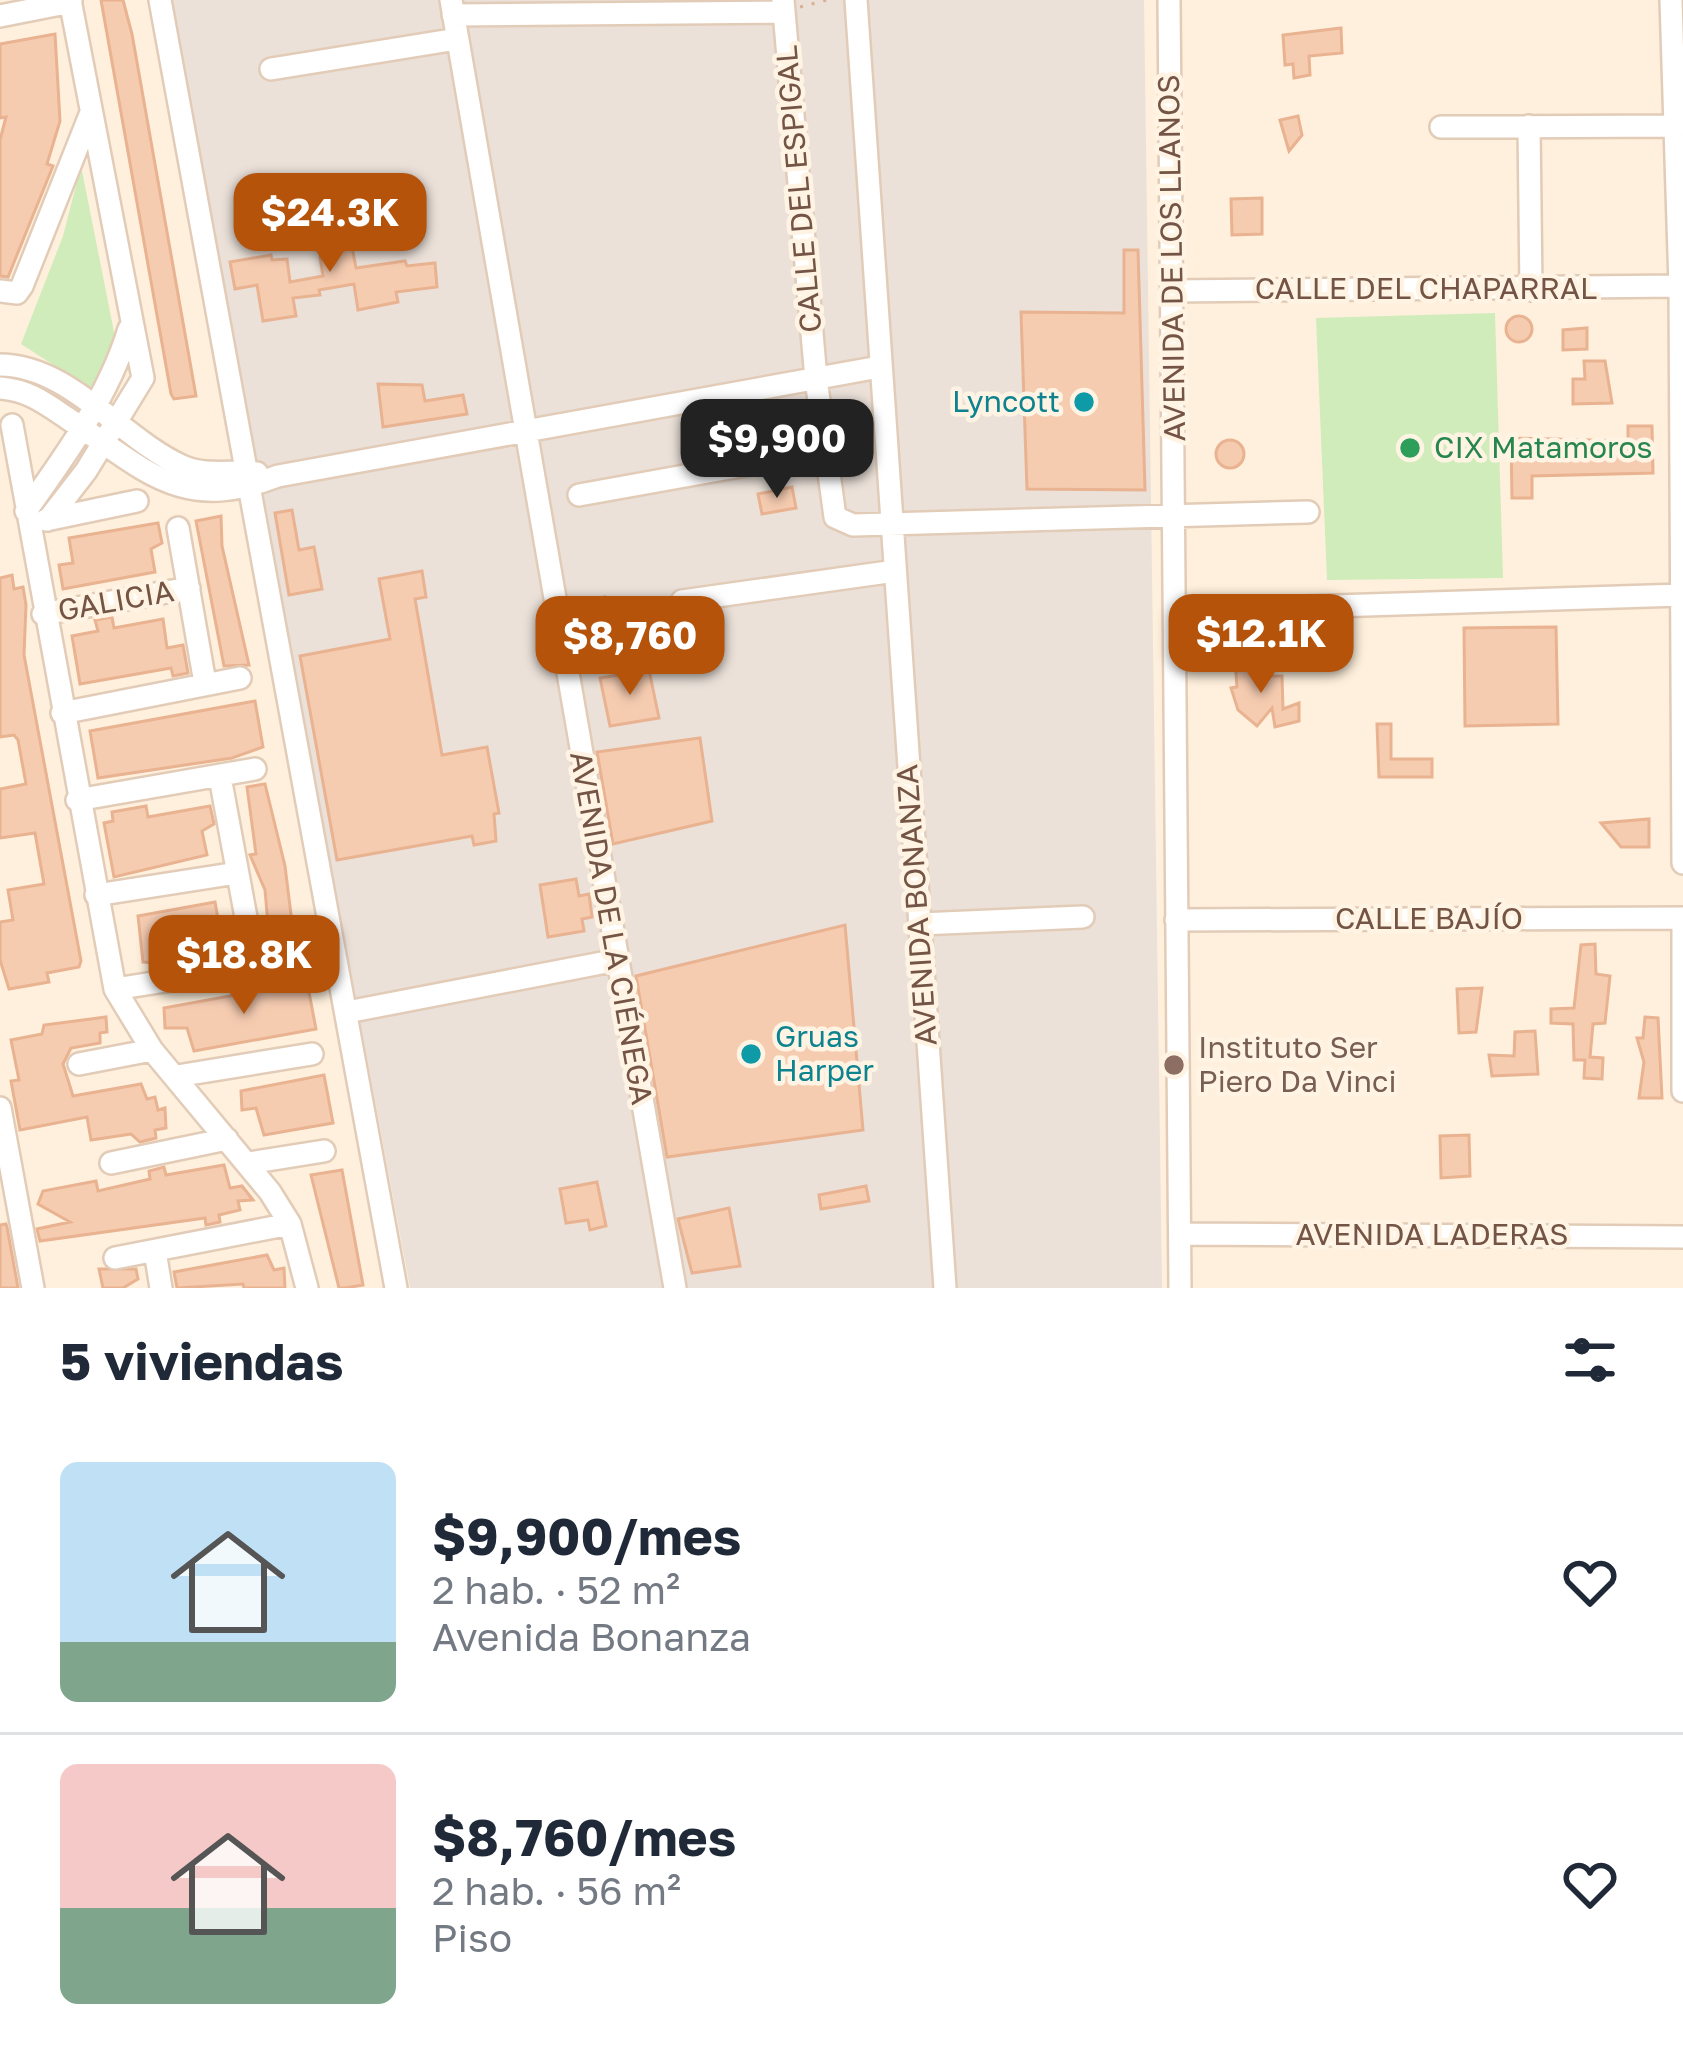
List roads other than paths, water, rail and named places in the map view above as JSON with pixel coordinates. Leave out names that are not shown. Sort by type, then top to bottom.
[{"type":"street","points":[[160,0],[396,1288]]},
{"type":"street","name":"AVENIDA BONANZA","points":[[856,0],[945,1288]]},
{"type":"street","name":"AVENIDA DE LOS LLANOS","points":[[1169,0],[1174,611]]},
{"type":"street","points":[[1671,0],[1679,73],[1683,863]]},
{"type":"street","points":[[0,16],[70,1],[142,378],[110,434],[34,518]]},
{"type":"street","points":[[452,7],[783,6]]},
{"type":"street","name":"CALLE DEL ESPIGAL","points":[[783,6],[816,379]]},
{"type":"street","name":"AVENIDA DE LA CIÉNEGA","points":[[452,7],[675,1288]]},
{"type":"street","points":[[271,69],[458,38]]},
{"type":"street","points":[[0,291],[17,293],[22,286],[90,115]]},
{"type":"street","points":[[1441,127],[1677,126]]},
{"type":"street","points":[[1528,127],[1531,290]]},
{"type":"street","name":"CALLE DEL CHAPARRAL","points":[[1172,291],[1680,286]]},
{"type":"street","points":[[34,518],[119,361],[129,328]]},
{"type":"street","points":[[0,365],[35,371],[177,488],[217,493],[246,480],[879,367]]},
{"type":"street","points":[[816,379],[835,517],[853,525],[1308,512]]},
{"type":"street","points":[[0,388],[31,393],[86,417]]},
{"type":"street","points":[[12,425],[34,518],[43,614],[116,989],[152,1050],[249,1163],[290,1224],[307,1288]]},
{"type":"street","points":[[579,495],[824,452]]},
{"type":"street","points":[[34,518],[137,501]]},
{"type":"street","points":[[178,528],[205,683]]},
{"type":"street","points":[[682,601],[895,571]]},
{"type":"street","name":"GALICIA","points":[[43,614],[190,588]]},
{"type":"street","points":[[1180,1288],[1174,611],[1681,595]]},
{"type":"street","points":[[62,712],[240,678]]},
{"type":"street","points":[[77,800],[255,769]]},
{"type":"street","points":[[220,777],[255,966]]},
{"type":"street","points":[[96,895],[237,873]]},
{"type":"street","points":[[920,924],[1083,917]]},
{"type":"street","name":"CALLE BAJÍO","points":[[1176,920],[1683,921]]},
{"type":"street","points":[[1683,921],[1683,1091]]},
{"type":"street","points":[[347,1012],[616,959]]},
{"type":"street","points":[[116,989],[291,961]]},
{"type":"street","points":[[79,1064],[152,1050]]},
{"type":"street","points":[[177,1076],[312,1054]]},
{"type":"street","points":[[0,1108],[3,1145],[33,1288]]},
{"type":"street","points":[[111,1163],[227,1139]]},
{"type":"street","points":[[249,1163],[324,1150]]},
{"type":"street","points":[[115,1258],[290,1224]]},
{"type":"street","name":"AVENIDA LADERAS","points":[[1180,1234],[1683,1237]]},
{"type":"street","points":[[155,1251],[161,1288]]},
{"type":"place","name":"Lyncott","points":[[1084,402]]},
{"type":"place","name":"CIX Matamoros","points":[[1410,448]]},
{"type":"place","name":"Gruas Harper","points":[[751,1054]]},
{"type":"place","name":"Instituto Ser Piero Da Vinci","points":[[1174,1065]]}]
